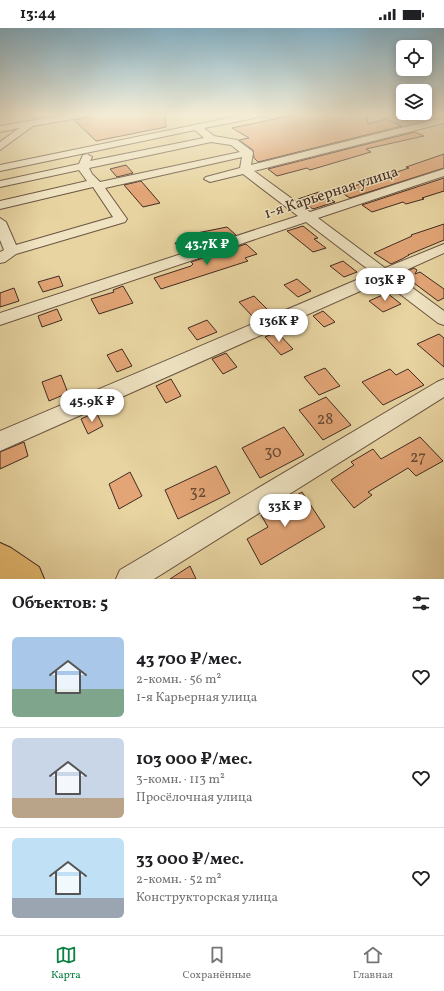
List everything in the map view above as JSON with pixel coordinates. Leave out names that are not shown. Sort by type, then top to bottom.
[{"type":"main road","points":[[0,559],[26,579]]},
{"type":"street","points":[[0,147],[10,140]]},
{"type":"street","points":[[0,168],[137,140]]},
{"type":"street","points":[[0,184],[208,140]]},
{"type":"street","points":[[216,140],[234,142],[248,153]]},
{"type":"street","points":[[210,179],[367,140]]},
{"type":"street","points":[[0,222],[6,255],[121,219],[96,184],[87,175],[83,166],[90,150]]},
{"type":"street","points":[[245,170],[248,153]]},
{"type":"street","points":[[0,205],[248,153]]},
{"type":"street","points":[[245,170],[444,319]]},
{"type":"street","name":"1-я Карьерная улица","points":[[0,319],[444,172]]},
{"type":"street","points":[[0,441],[444,248]]},
{"type":"street","points":[[129,579],[444,387]]},
{"type":"building","points":[[239,140],[347,140],[258,162],[254,158],[253,150]]},
{"type":"building","points":[[384,140],[407,140],[366,149],[371,152],[310,170],[307,168],[277,176],[268,169]]},
{"type":"building","points":[[444,154],[444,168],[350,198],[339,191],[409,168],[406,167]]},
{"type":"building","points":[[126,165],[133,173],[117,177],[110,169]]},
{"type":"building","points":[[444,178],[444,191],[422,198],[424,199],[406,204],[403,202],[372,212],[362,205]]},
{"type":"building","points":[[141,181],[160,203],[143,207],[124,185]]},
{"type":"building","points":[[319,192],[335,202],[313,209],[298,199]]},
{"type":"building","points":[[444,224],[444,240],[391,264],[374,253],[412,236],[411,235]]},
{"type":"building","points":[[303,226],[318,238],[314,239],[326,248],[313,252],[287,231]]},
{"type":"building","points":[[227,227],[236,235],[182,252],[175,243],[199,236],[197,233]]},
{"type":"building","points":[[246,244],[257,254],[245,258],[248,261],[161,289],[154,278],[191,266],[193,264],[191,262]]},
{"type":"building","points":[[343,261],[357,272],[344,277],[330,266]]},
{"type":"building","points":[[414,268],[417,270],[415,274],[420,272],[444,289],[444,298],[438,301],[406,277],[409,276],[404,273]]},
{"type":"building","points":[[59,276],[63,286],[43,292],[38,282]]},
{"type":"building","points":[[297,279],[311,291],[298,297],[284,285]]},
{"type":"building","points":[[123,286],[133,303],[99,314],[91,299],[114,292],[113,290]]},
{"type":"building","points":[[14,288],[19,301],[0,307],[0,293]]},
{"type":"building","points":[[387,293],[401,304],[383,312],[369,301]]},
{"type":"building","points":[[254,296],[269,311],[254,318],[239,302]]},
{"type":"building","points":[[57,309],[62,320],[42,327],[38,316]]},
{"type":"building","points":[[323,311],[335,322],[324,327],[313,316]]},
{"type":"building","points":[[207,320],[217,332],[197,340],[188,328]]},
{"type":"building","points":[[277,332],[293,349],[281,355],[265,337]]},
{"type":"building","points":[[439,334],[444,338],[444,367],[417,344]]},
{"type":"building","points":[[122,349],[132,366],[117,372],[107,355]]},
{"type":"building","points":[[226,353],[237,367],[223,374],[212,359]]},
{"type":"building","points":[[325,368],[340,386],[319,395],[304,377]]},
{"type":"building","points":[[390,369],[396,375],[408,369],[424,385],[383,405],[362,382]]},
{"type":"building","points":[[61,375],[68,393],[49,401],[42,382]]},
{"type":"building","points":[[171,379],[181,396],[166,403],[156,386]]},
{"type":"building","points":[[326,397],[351,425],[323,440],[299,410]]},
{"type":"building","points":[[96,412],[103,426],[88,434],[81,419]]},
{"type":"building","points":[[284,427],[304,455],[260,478],[242,448]]},
{"type":"building","points":[[420,437],[443,461],[416,476],[408,468],[368,492],[372,495],[354,508],[331,480],[354,465],[351,462],[373,449],[381,459]]},
{"type":"building","points":[[24,442],[28,456],[0,469],[0,452]]},
{"type":"building","points":[[216,466],[230,493],[178,519],[165,490]]},
{"type":"building","points":[[130,472],[142,496],[119,509],[109,484]]},
{"type":"building","points":[[302,492],[325,527],[261,565],[247,539],[268,527],[261,515]]},
{"type":"building","points":[[190,566],[196,579],[170,579]]}]
